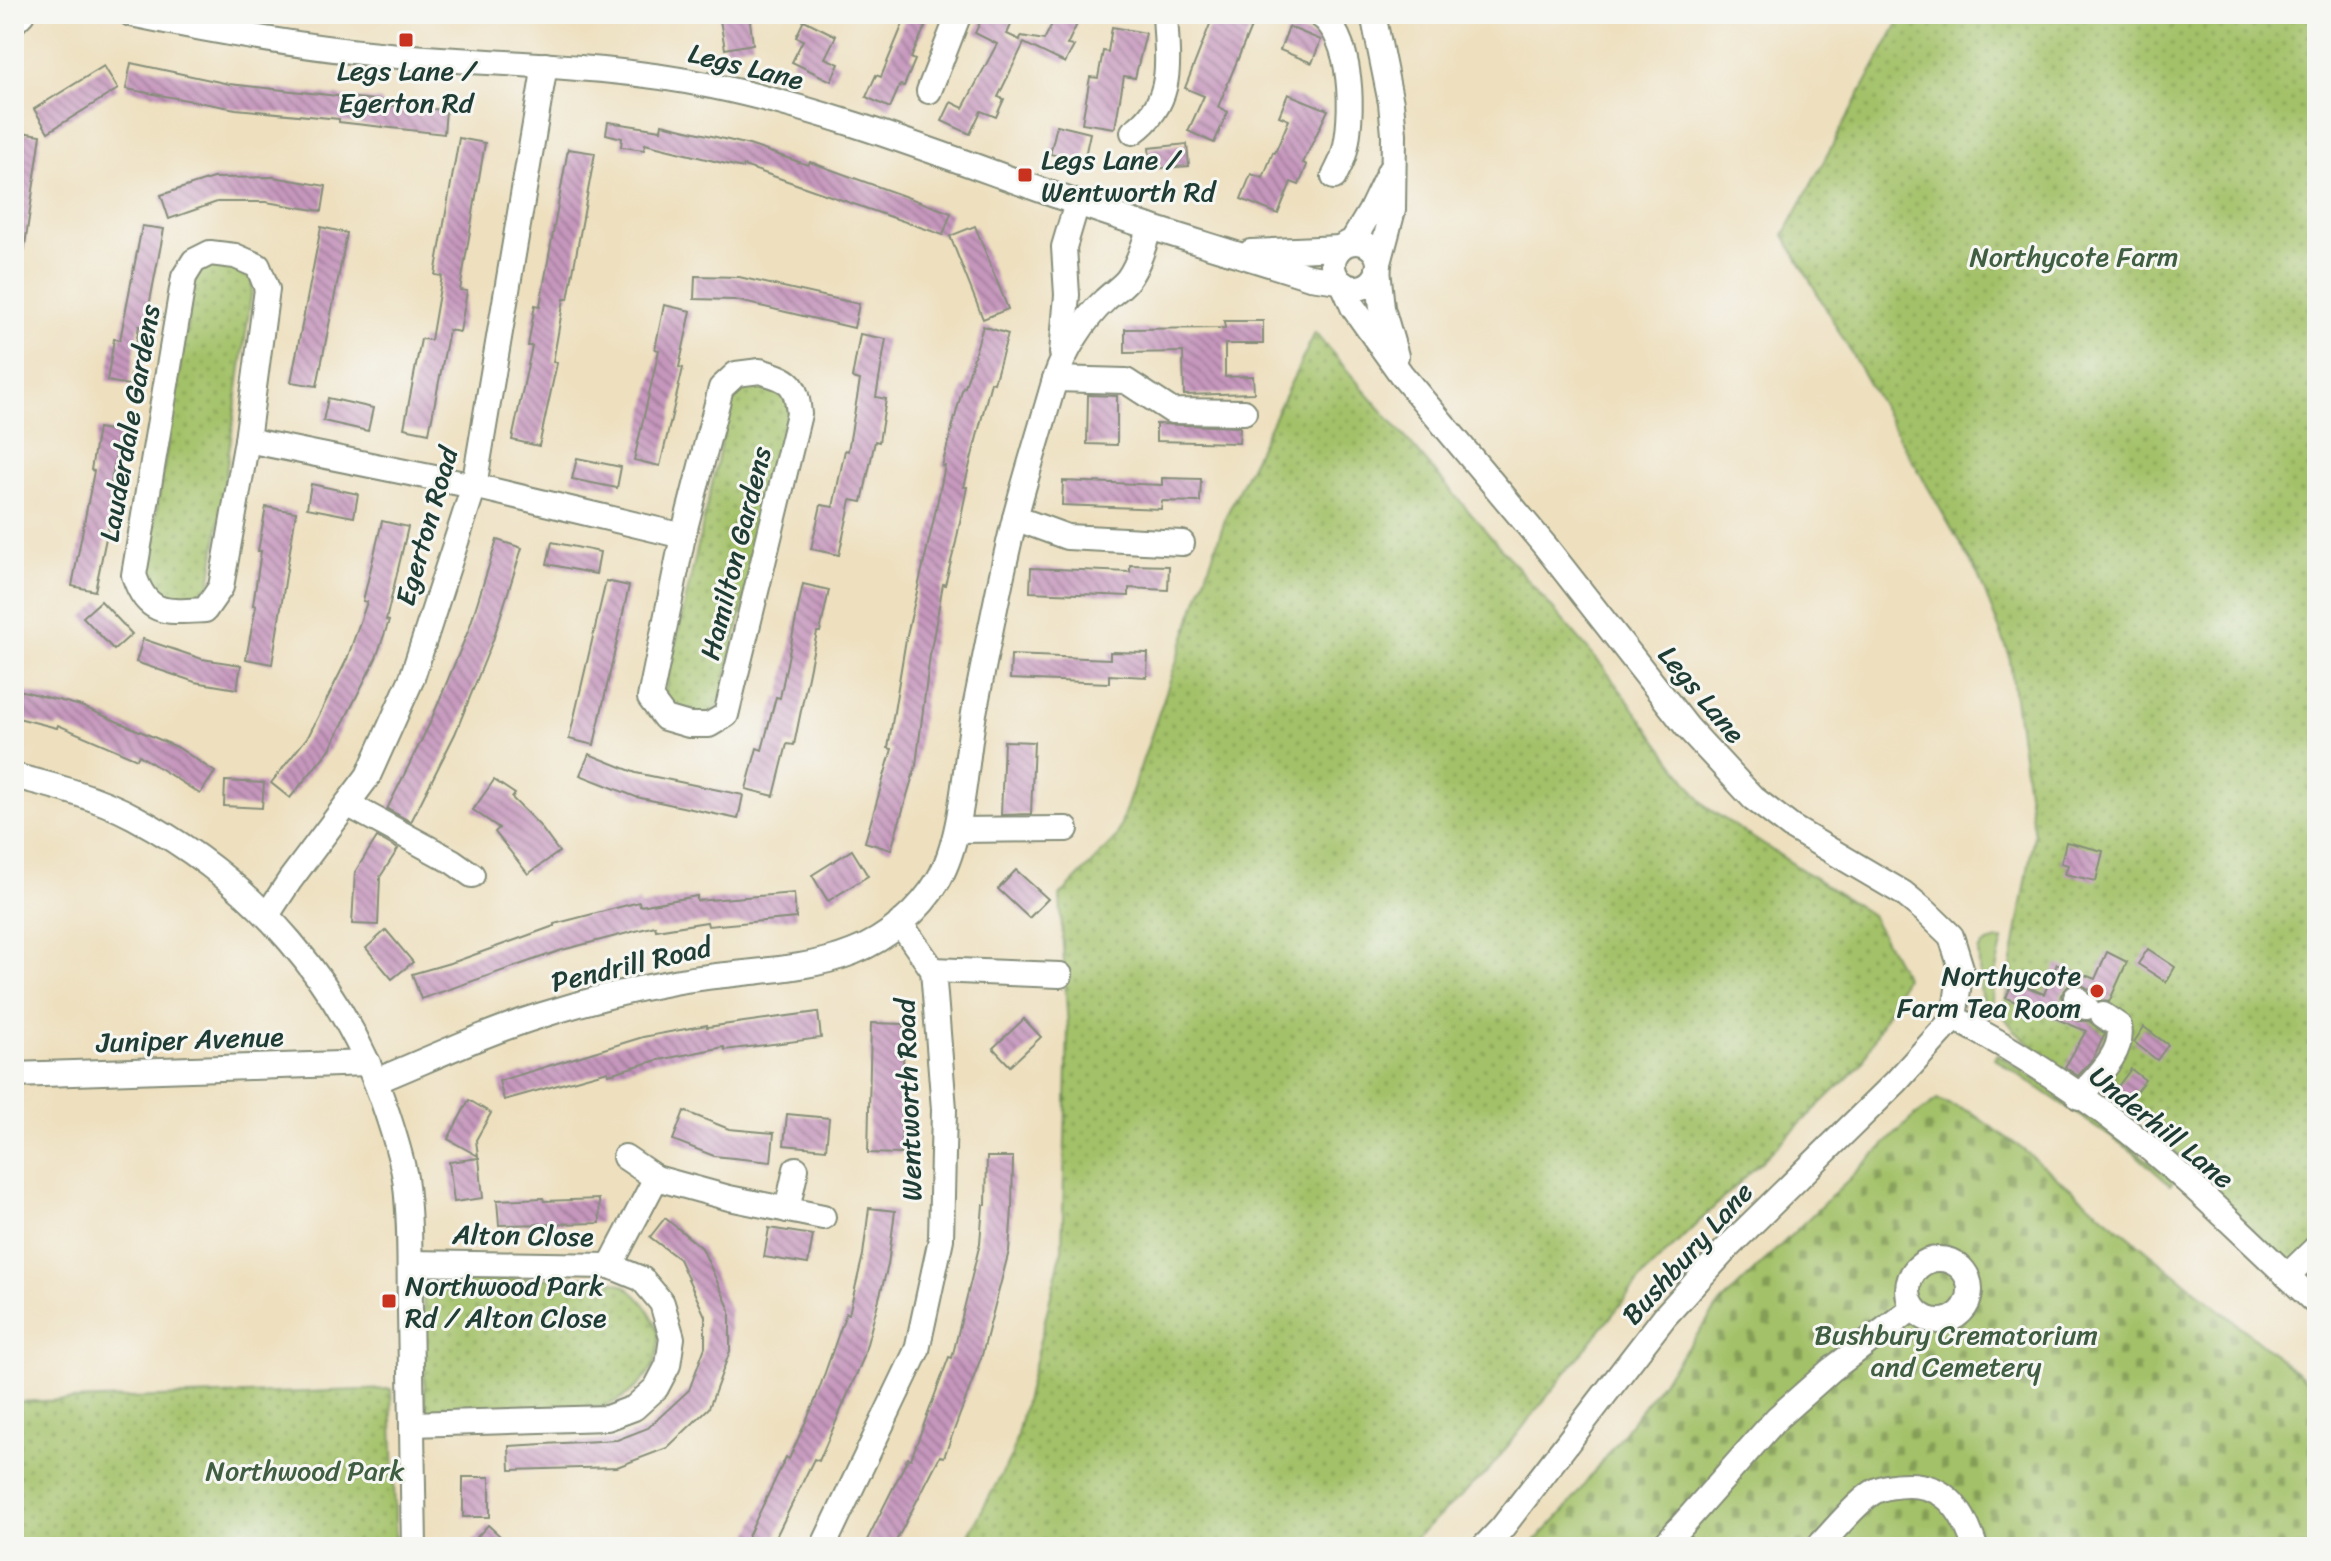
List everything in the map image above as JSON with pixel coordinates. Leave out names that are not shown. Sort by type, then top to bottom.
[{"type":"street","points":[[14,22],[22,14]]},
{"type":"street","name":"Legs Lane","points":[[131,14],[249,37],[350,50],[656,76],[770,100],[1150,227],[1310,277],[1341,282],[1353,307],[1401,374],[1546,547],[1687,727],[1753,798],[1791,827],[1903,893],[1951,936],[1961,968],[1954,1018]]},
{"type":"street","points":[[929,91],[949,68],[959,14]]},
{"type":"street","points":[[1133,132],[1147,122],[1162,120],[1161,104],[1168,73],[1165,14]]},
{"type":"street","points":[[1318,14],[1327,19],[1342,42],[1349,90],[1344,155],[1334,177]]},
{"type":"street","points":[[1373,14],[1391,103],[1394,134],[1393,210],[1376,276],[1365,286],[1357,288],[1341,282],[1333,264],[1370,212],[1392,164]]},
{"type":"street","name":"Egerton Road","points":[[267,915],[368,776],[412,678],[474,486],[545,65]]},
{"type":"street","points":[[900,923],[922,902],[939,878],[951,853],[957,830],[973,722],[1015,518],[1058,369],[1067,295],[1064,247],[1077,203]]},
{"type":"street","points":[[1058,369],[1103,301],[1126,281],[1136,265],[1150,227]]},
{"type":"street","points":[[1346,245],[1361,242],[1370,247],[1378,266]]},
{"type":"street","name":"Legs Lane","points":[[1232,252],[1346,245]]},
{"type":"street","name":"Lauderdale Gardens","points":[[210,253],[235,256],[258,266],[267,289],[247,440],[221,587],[205,610],[155,608],[140,594],[134,575],[184,277],[194,261],[210,253]]},
{"type":"street","name":"Legs Lane","points":[[1378,266],[1382,308],[1401,374]]},
{"type":"street","points":[[1058,369],[1126,381],[1172,411],[1244,412]]},
{"type":"street","name":"Hamilton Gardens","points":[[760,371],[782,377],[797,392],[799,414],[726,715],[709,725],[689,725],[665,718],[650,698],[683,536],[721,388],[736,374],[760,371]]},
{"type":"street","points":[[247,440],[474,486]]},
{"type":"street","name":"Hamilton Gardens","points":[[474,486],[683,536]]},
{"type":"street","points":[[1015,518],[1067,537],[1182,543]]},
{"type":"street","points":[[14,776],[101,802],[132,816],[205,862],[267,915],[297,948],[320,978],[372,1072],[405,1178],[410,1263],[414,1547]]},
{"type":"street","points":[[347,804],[472,875]]},
{"type":"street","points":[[957,830],[1066,829]]},
{"type":"street","name":"Wentworth Road","points":[[823,1547],[917,1350],[941,1239],[944,1109],[933,970],[900,923]]},
{"type":"street","name":"Pendrill Road","points":[[372,1072],[537,1016],[673,982],[833,959],[879,939],[900,923]]},
{"type":"street","points":[[933,970],[1060,975]]},
{"type":"street","points":[[2079,1097],[2115,1053],[2119,1042],[2119,1026],[2088,1007]]},
{"type":"street","name":"Underhill Lane","points":[[1954,1018],[1995,1039],[2079,1097],[2178,1173],[2317,1304]]},
{"type":"street","name":"Bushbury Lane","points":[[1484,1547],[1502,1528],[1665,1316],[1729,1246],[1896,1082],[1954,1018]]},
{"type":"street","name":"Juniper Avenue","points":[[14,1075],[372,1072]]},
{"type":"street","points":[[625,1157],[656,1178],[729,1198],[823,1217]]},
{"type":"street","points":[[787,1210],[796,1169]]},
{"type":"street","points":[[610,1266],[656,1178]]},
{"type":"street","points":[[2287,1276],[2317,1247]]},
{"type":"street","name":"Alton Close","points":[[410,1263],[610,1266],[642,1279],[662,1303],[672,1338],[668,1365],[656,1388],[634,1408],[607,1418],[412,1424]]},
{"type":"street","points":[[1663,1547],[1777,1418],[1831,1370],[1913,1308]]},
{"type":"street","points":[[1818,1547],[1872,1493],[1897,1485],[1925,1485],[1951,1500],[1967,1522],[1975,1547]]},
{"type":"green space","name":"Northycote Farm","points":[[1903,14],[2317,14],[2317,1299],[2178,1155],[2157,1126],[2062,1071],[2015,1031],[2005,1018],[2005,1002],[2034,835],[2009,654],[1978,575],[1784,235]]},
{"type":"green space","points":[[228,262],[247,271],[253,283],[210,586],[194,595],[174,598],[150,589],[147,568],[195,276],[210,264]]},
{"type":"green space","points":[[1315,333],[1604,668],[1706,807],[1871,915],[1905,977],[1861,1065],[1645,1274],[1488,1471],[1406,1547],[962,1547],[1012,1455],[1062,1250],[1068,1029],[1060,896],[1116,838],[1227,514]]},
{"type":"green space","points":[[743,384],[760,384],[784,391],[790,405],[720,705],[707,715],[693,714],[677,709],[664,695],[733,391]]},
{"type":"green space","points":[[2003,940],[1993,982],[1992,1014],[1989,1015],[1981,992],[1978,951],[1989,942]]},
{"type":"green space","points":[[1997,1054],[2090,1115],[2174,1181],[2170,1185],[2133,1152],[1994,1058]]},
{"type":"green space","name":"Bushbury Crematorium and Cemetery","points":[[1937,1100],[1970,1112],[2021,1148],[2317,1389],[2317,1547],[1530,1547],[1566,1509],[1721,1303],[1911,1119]]},
{"type":"green space","points":[[599,1277],[628,1288],[645,1304],[655,1321],[659,1339],[657,1355],[650,1371],[622,1398],[602,1407],[425,1413],[423,1281]]},
{"type":"green space","name":"Northwood Park","points":[[391,1389],[396,1547],[14,1547],[14,1402]]},
{"type":"building","points":[[719,14],[749,14],[753,44],[725,49]]},
{"type":"building","points":[[907,14],[928,20],[911,58],[915,60],[904,86],[900,85],[890,108],[866,97],[876,75],[881,77]]},
{"type":"building","points":[[984,14],[1005,14],[1014,18],[1007,34],[1020,40],[1021,36],[1044,40],[1057,14],[1077,24],[1067,45],[1074,46],[1065,63],[1024,43],[998,97],[1004,99],[996,117],[981,111],[970,134],[942,121],[951,102],[963,108],[997,44],[975,33]]},
{"type":"building","points":[[1214,14],[1251,27],[1218,107],[1228,112],[1214,143],[1188,131],[1204,96],[1185,88]]},
{"type":"building","points":[[804,20],[836,36],[825,58],[839,64],[831,81],[792,62],[803,40],[796,37]]},
{"type":"building","points":[[1112,27],[1146,33],[1135,78],[1124,76],[1115,128],[1082,123],[1090,77],[1098,78],[1103,51],[1108,52]]},
{"type":"building","points":[[1289,27],[1321,40],[1312,63],[1280,50]]},
{"type":"building","points":[[131,63],[229,84],[382,101],[382,105],[446,110],[444,134],[236,109],[126,89]]},
{"type":"building","points":[[104,66],[118,89],[48,132],[34,109]]},
{"type":"building","points":[[1288,94],[1328,110],[1303,163],[1307,165],[1299,185],[1291,182],[1278,214],[1241,199],[1251,174],[1263,178],[1275,153],[1289,120],[1279,116]]},
{"type":"building","points":[[608,122],[661,130],[662,124],[749,145],[808,165],[810,162],[951,213],[943,235],[744,166],[645,144],[644,150],[621,147],[622,138],[606,134]]},
{"type":"building","points":[[1057,125],[1090,133],[1084,161],[1050,154]]},
{"type":"building","points":[[14,131],[41,135],[24,252],[14,252]]},
{"type":"building","points":[[459,138],[485,143],[460,290],[467,291],[460,332],[449,330],[429,433],[404,428],[421,339],[431,340],[442,276],[435,275]]},
{"type":"building","points":[[1187,144],[1189,166],[1151,169],[1149,148]]},
{"type":"building","points":[[568,149],[595,153],[568,299],[564,299],[553,362],[557,363],[539,446],[512,440],[532,346],[528,346],[535,305],[540,306]]},
{"type":"building","points":[[273,177],[326,186],[322,211],[266,202],[217,202],[169,219],[161,195],[213,178]]},
{"type":"building","points":[[142,226],[164,229],[145,327],[139,326],[129,385],[107,381],[114,339],[120,340]]},
{"type":"building","points":[[975,226],[1008,309],[983,319],[950,236]]},
{"type":"building","points":[[321,227],[347,233],[317,386],[291,382]]},
{"type":"building","points":[[695,276],[739,277],[859,304],[854,328],[735,300],[694,299]]},
{"type":"building","points":[[664,305],[691,311],[679,367],[683,368],[660,466],[634,460],[659,350],[655,349]]},
{"type":"building","points":[[1224,321],[1263,321],[1263,344],[1225,344],[1225,377],[1253,376],[1254,393],[1184,395],[1183,352],[1125,353],[1125,329],[1225,328]]},
{"type":"building","points":[[983,326],[1008,334],[994,383],[991,382],[964,487],[967,487],[956,542],[943,584],[930,655],[916,765],[891,850],[865,842],[892,749],[888,748],[906,639],[945,466],[942,466]]},
{"type":"building","points":[[860,334],[886,339],[876,397],[886,399],[879,442],[875,441],[862,502],[851,500],[839,555],[811,549],[821,505],[833,507],[845,450],[848,451],[860,380],[852,378]]},
{"type":"building","points":[[1088,395],[1117,396],[1117,445],[1087,444]]},
{"type":"building","points":[[328,398],[373,408],[368,431],[323,421]]},
{"type":"building","points":[[1156,424],[1240,427],[1239,443],[1156,441]]},
{"type":"building","points":[[98,428],[120,432],[110,489],[116,490],[95,591],[72,586],[94,471],[91,470]]},
{"type":"building","points":[[577,458],[621,467],[617,488],[572,479]]},
{"type":"building","points":[[1162,478],[1201,479],[1200,502],[1162,501],[1161,509],[1062,505],[1063,481],[1162,485]]},
{"type":"building","points":[[311,484],[358,494],[354,517],[307,508]]},
{"type":"building","points":[[266,507],[296,512],[272,664],[246,659],[256,606],[253,605],[261,551],[258,551]]},
{"type":"building","points":[[382,521],[408,527],[386,620],[389,621],[376,658],[330,749],[290,798],[271,783],[309,735],[347,659],[367,602],[363,601]]},
{"type":"building","points":[[497,540],[522,548],[493,640],[455,734],[411,822],[387,809],[430,723],[469,629]]},
{"type":"building","points":[[552,542],[600,552],[596,574],[547,564]]},
{"type":"building","points":[[1130,565],[1169,566],[1168,590],[1129,588],[1129,596],[1030,592],[1031,568],[1130,572]]},
{"type":"building","points":[[606,581],[629,586],[594,745],[569,739]]},
{"type":"building","points":[[803,584],[829,590],[820,632],[817,632],[794,745],[787,744],[774,796],[746,789],[757,748],[762,750],[776,697],[780,698]]},
{"type":"building","points":[[101,601],[132,634],[114,650],[83,617]]},
{"type":"building","points":[[143,639],[202,659],[241,665],[237,689],[195,682],[136,662]]},
{"type":"building","points":[[1110,652],[1148,653],[1147,677],[1109,675],[1109,683],[1010,679],[1011,655],[1110,659]]},
{"type":"building","points":[[19,690],[81,706],[177,747],[215,772],[200,794],[139,755],[137,759],[58,725],[57,728],[14,717]]},
{"type":"building","points":[[1004,741],[1034,742],[1031,814],[1001,815]]},
{"type":"building","points":[[589,754],[636,773],[743,795],[738,819],[636,797],[580,775]]},
{"type":"building","points":[[494,780],[515,794],[512,798],[539,825],[559,852],[528,874],[495,832],[499,828],[473,810]]},
{"type":"building","points":[[225,781],[264,783],[262,808],[224,806]]},
{"type":"building","points":[[377,837],[398,849],[380,877],[378,925],[352,924],[355,872]]},
{"type":"building","points":[[2066,842],[2103,851],[2096,881],[2065,874],[2068,865],[2061,863]]},
{"type":"building","points":[[852,850],[868,876],[828,901],[812,875]]},
{"type":"building","points":[[1016,870],[1048,899],[1029,918],[998,889]]},
{"type":"building","points":[[794,893],[796,918],[708,926],[707,922],[656,930],[655,926],[562,950],[421,999],[412,974],[457,961],[554,924],[639,902],[640,906],[697,896],[697,901]]},
{"type":"building","points":[[386,930],[413,962],[392,979],[366,948]]},
{"type":"building","points":[[2148,949],[2175,967],[2166,982],[2138,964]]},
{"type":"building","points":[[2107,952],[2127,962],[2109,1002],[2099,1001],[2086,987],[2077,983],[2070,984],[2061,995],[2064,1009],[2070,1016],[2089,1021],[2105,1034],[2092,1060],[2078,1076],[2065,1067],[2086,1031],[2006,998],[2013,981],[2044,994],[2057,964],[2095,979]]},
{"type":"building","points":[[818,1012],[821,1038],[725,1050],[724,1047],[609,1074],[608,1071],[504,1100],[499,1081],[643,1037],[707,1025]]},
{"type":"building","points":[[1024,1019],[1041,1037],[1010,1066],[993,1048]]},
{"type":"building","points":[[871,1023],[904,1024],[901,1154],[868,1153]]},
{"type":"building","points":[[2144,1027],[2168,1045],[2157,1060],[2134,1042]]},
{"type":"building","points":[[2131,1069],[2145,1080],[2127,1103],[2113,1093]]},
{"type":"building","points":[[469,1100],[491,1113],[476,1140],[478,1156],[448,1139]]},
{"type":"building","points":[[684,1111],[729,1129],[774,1133],[771,1162],[714,1156],[673,1140]]},
{"type":"building","points":[[787,1114],[829,1118],[826,1149],[784,1145]]},
{"type":"building","points":[[987,1157],[1013,1157],[1012,1209],[1009,1251],[982,1355],[944,1457],[940,1456],[893,1547],[881,1547],[867,1540],[908,1458],[911,1459],[949,1357],[952,1358],[980,1243],[983,1205],[986,1205]]},
{"type":"building","points":[[479,1158],[483,1198],[454,1202],[449,1162]]},
{"type":"building","points":[[543,1198],[544,1201],[599,1199],[600,1223],[499,1225],[497,1200]]},
{"type":"building","points":[[869,1208],[895,1211],[888,1265],[863,1359],[819,1461],[814,1459],[771,1547],[743,1547],[786,1457],[789,1459],[815,1401],[846,1313],[849,1314],[863,1255]]},
{"type":"building","points":[[665,1218],[702,1248],[730,1310],[730,1351],[709,1408],[667,1448],[617,1467],[510,1470],[509,1446],[617,1440],[648,1428],[689,1390],[705,1347],[705,1316],[679,1259],[650,1237]]},
{"type":"building","points":[[769,1228],[813,1235],[808,1264],[764,1257]]},
{"type":"building","points":[[463,1477],[490,1477],[490,1517],[463,1517]]},
{"type":"building","points":[[488,1525],[512,1547],[468,1547]]},
{"type":"place","name":"Legs Lane / Egerton Rd","points":[[406,40]]},
{"type":"place","name":"Legs Lane / Wentworth Rd","points":[[1025,175]]},
{"type":"place","name":"Northycote Farm Tea Room","points":[[2097,991]]},
{"type":"place","name":"Northwood Park Rd / Alton Close","points":[[389,1301]]}]
